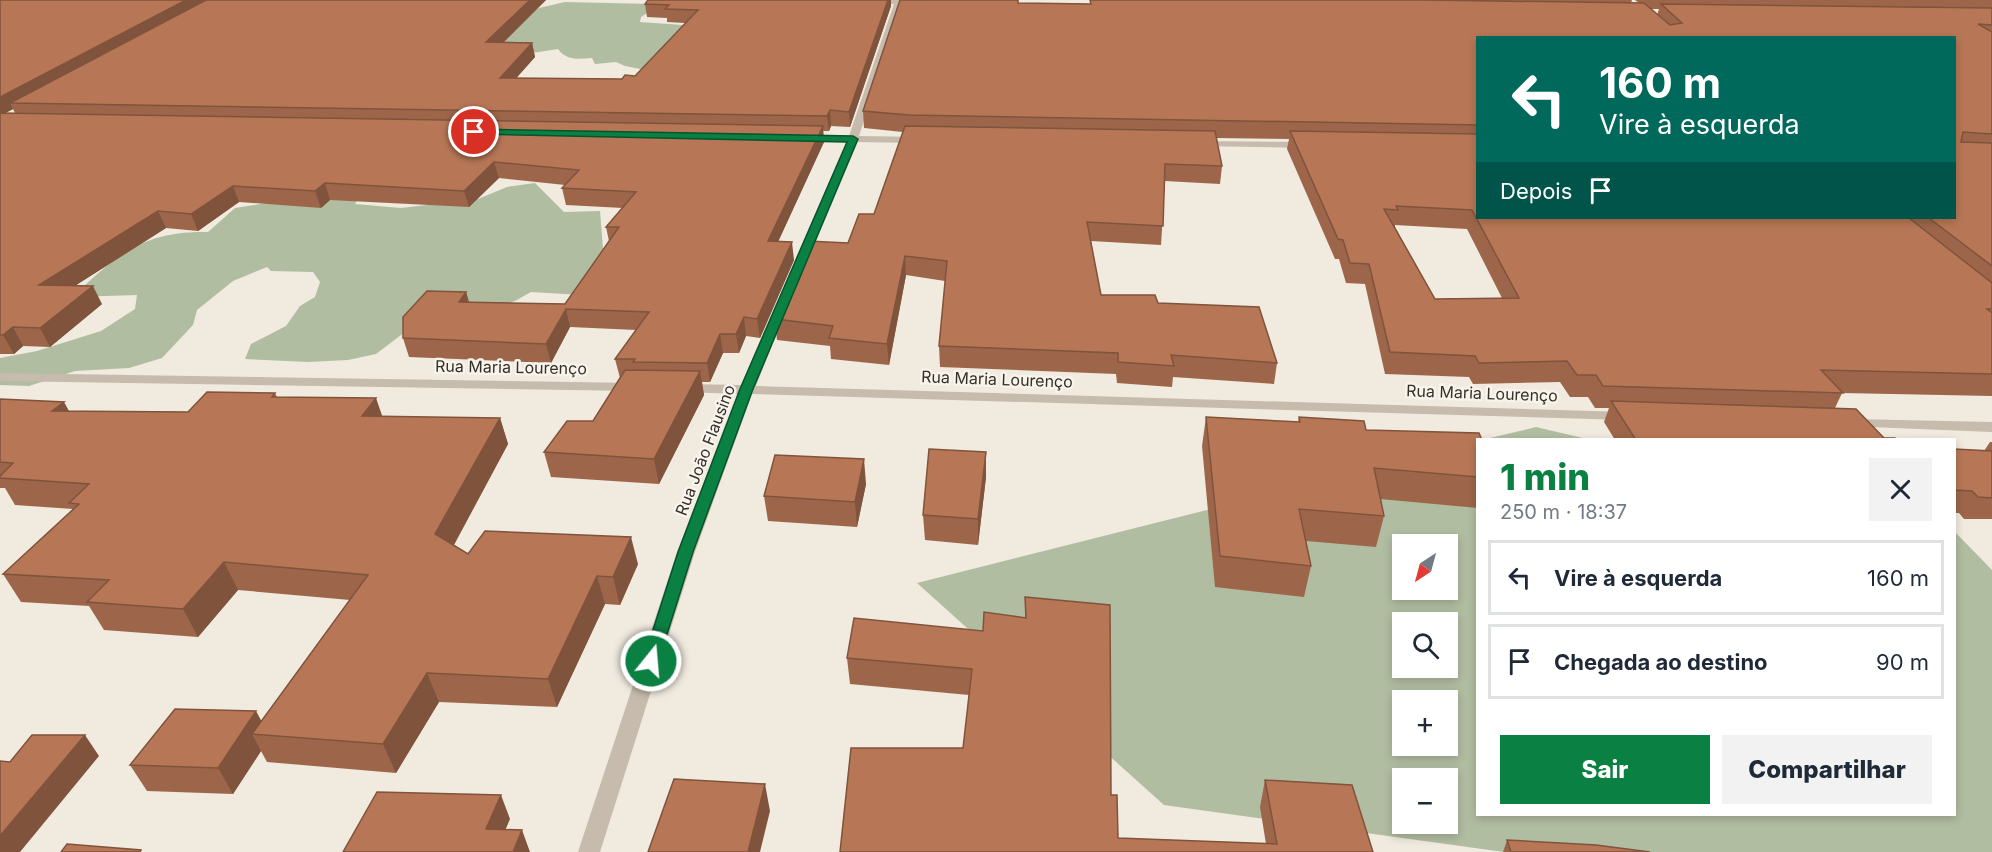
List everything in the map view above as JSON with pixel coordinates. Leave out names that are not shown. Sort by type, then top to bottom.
[{"type":"street","points":[[855,1],[934,2]]},
{"type":"street","points":[[798,269],[853,139],[898,1]]},
{"type":"street","points":[[794,138],[936,140]]},
{"type":"street","points":[[1183,143],[1324,145]]},
{"type":"street","name":"Rua João Flausino","points":[[589,852],[686,552],[747,389],[788,291]]},
{"type":"street","name":"Rua Maria Lourenço","points":[[0,376],[747,389],[1645,416]]},
{"type":"street","points":[[1836,422],[1992,427]]},
{"type":"green space","points":[[565,2],[652,4],[650,11],[641,17],[640,22],[697,26],[659,63],[640,69],[616,62],[595,64],[592,58],[577,59],[565,56],[558,49],[519,55],[248,38],[514,24],[539,8]]},
{"type":"green space","points":[[535,183],[564,212],[600,211],[603,249],[677,252],[581,295],[531,292],[515,301],[490,309],[409,329],[376,354],[348,360],[308,362],[245,359],[251,344],[286,326],[300,306],[315,297],[320,282],[313,272],[271,271],[267,267],[233,281],[197,310],[193,325],[162,358],[129,368],[75,371],[29,386],[0,385],[0,358],[37,351],[101,331],[135,309],[137,295],[72,297],[118,257],[148,241],[166,236],[208,232],[235,208],[364,188],[355,204],[401,208],[478,199],[507,187]]},
{"type":"green space","points":[[1536,427],[1583,438],[1490,438]]},
{"type":"green space","points":[[1476,442],[1476,816],[1956,816],[1956,533],[1992,570],[1992,852],[1504,852],[1164,805],[917,583]]},
{"type":"building","points":[[0,0],[186,0],[0,97]]},
{"type":"building","points":[[206,0],[530,0],[486,42],[532,43],[500,78],[622,79],[625,75],[635,76],[698,10],[665,9],[669,5],[645,4],[648,0],[888,0],[849,112],[830,110],[827,116],[10,103]]},
{"type":"building","points":[[900,0],[1018,0],[1018,3],[1091,4],[1090,0],[1425,0],[1644,3],[1670,25],[1682,23],[1661,4],[1992,8],[1992,25],[1978,24],[1992,32],[1992,134],[1963,132],[1961,142],[1992,143],[1992,266],[1930,219],[1956,219],[1956,36],[1476,36],[1476,125],[909,115],[863,111]]},
{"type":"building","points":[[0,113],[823,126],[768,241],[792,242],[757,319],[744,317],[736,334],[720,334],[707,363],[633,362],[635,359],[615,359],[649,312],[566,309],[546,344],[403,338],[403,317],[427,291],[466,292],[459,302],[565,304],[619,227],[606,227],[636,192],[562,188],[579,170],[494,162],[464,191],[325,183],[315,191],[233,186],[191,214],[158,211],[39,285],[93,286],[40,328],[13,327],[0,335]]},
{"type":"building","points":[[905,126],[1215,131],[1222,166],[1165,164],[1163,226],[1087,222],[1101,295],[1155,295],[1158,303],[1259,307],[1277,363],[1171,355],[1174,366],[1118,362],[1118,353],[939,346],[947,261],[905,256],[887,344],[829,338],[833,326],[775,319],[808,241],[848,243],[859,214],[874,214]]},
{"type":"building","points":[[1290,131],[1476,134],[1476,217],[1472,210],[1396,206],[1398,210],[1384,209],[1435,299],[1519,298],[1477,219],[1910,219],[1992,283],[1992,309],[1987,309],[1992,313],[1992,374],[1821,370],[1843,393],[1603,386],[1596,375],[1577,375],[1567,361],[1479,363],[1475,356],[1390,352],[1369,264],[1350,263],[1343,240],[1338,239]]},
{"type":"building","points":[[625,370],[700,371],[654,459],[544,452],[567,421],[593,421]]},
{"type":"building","points":[[207,392],[275,393],[272,397],[376,398],[362,416],[500,418],[435,534],[468,554],[485,531],[631,537],[613,577],[597,576],[548,679],[427,673],[383,744],[252,734],[368,575],[224,562],[183,609],[87,602],[109,580],[3,574],[79,504],[69,503],[89,484],[0,478],[13,463],[0,462],[0,399],[64,402],[52,411],[188,412]]},
{"type":"building","points":[[1611,401],[1856,409],[1884,438],[1635,438]]},
{"type":"building","points":[[1206,417],[1300,422],[1299,417],[1364,421],[1366,430],[1479,433],[1481,438],[1476,438],[1476,477],[1374,468],[1384,516],[1299,509],[1311,566],[1220,556]]},
{"type":"building","points":[[929,449],[986,452],[978,519],[923,515]]},
{"type":"building","points":[[1956,449],[1992,451],[1992,498],[1978,497],[1972,491],[1956,490]]},
{"type":"building","points":[[775,455],[864,459],[855,502],[764,496]]},
{"type":"building","points":[[1025,597],[1110,605],[1111,795],[1117,795],[1118,838],[1277,844],[1265,780],[1352,785],[1373,852],[840,852],[851,748],[963,748],[972,669],[847,658],[854,618],[983,631],[984,612],[1026,618]]},
{"type":"building","points":[[175,709],[256,711],[218,768],[130,765]]},
{"type":"building","points":[[32,735],[85,735],[0,836],[0,761],[10,762]]},
{"type":"building","points":[[674,779],[765,784],[748,852],[648,852]]},
{"type":"building","points":[[377,792],[501,795],[486,829],[522,830],[513,852],[343,852]]},
{"type":"building","points":[[1507,840],[1596,845],[1650,852],[1511,852]]},
{"type":"building","points":[[67,844],[141,850],[140,852],[61,852]]},
{"type":"route","points":[[474,132],[853,139],[747,389],[686,552],[651,661]]}]
